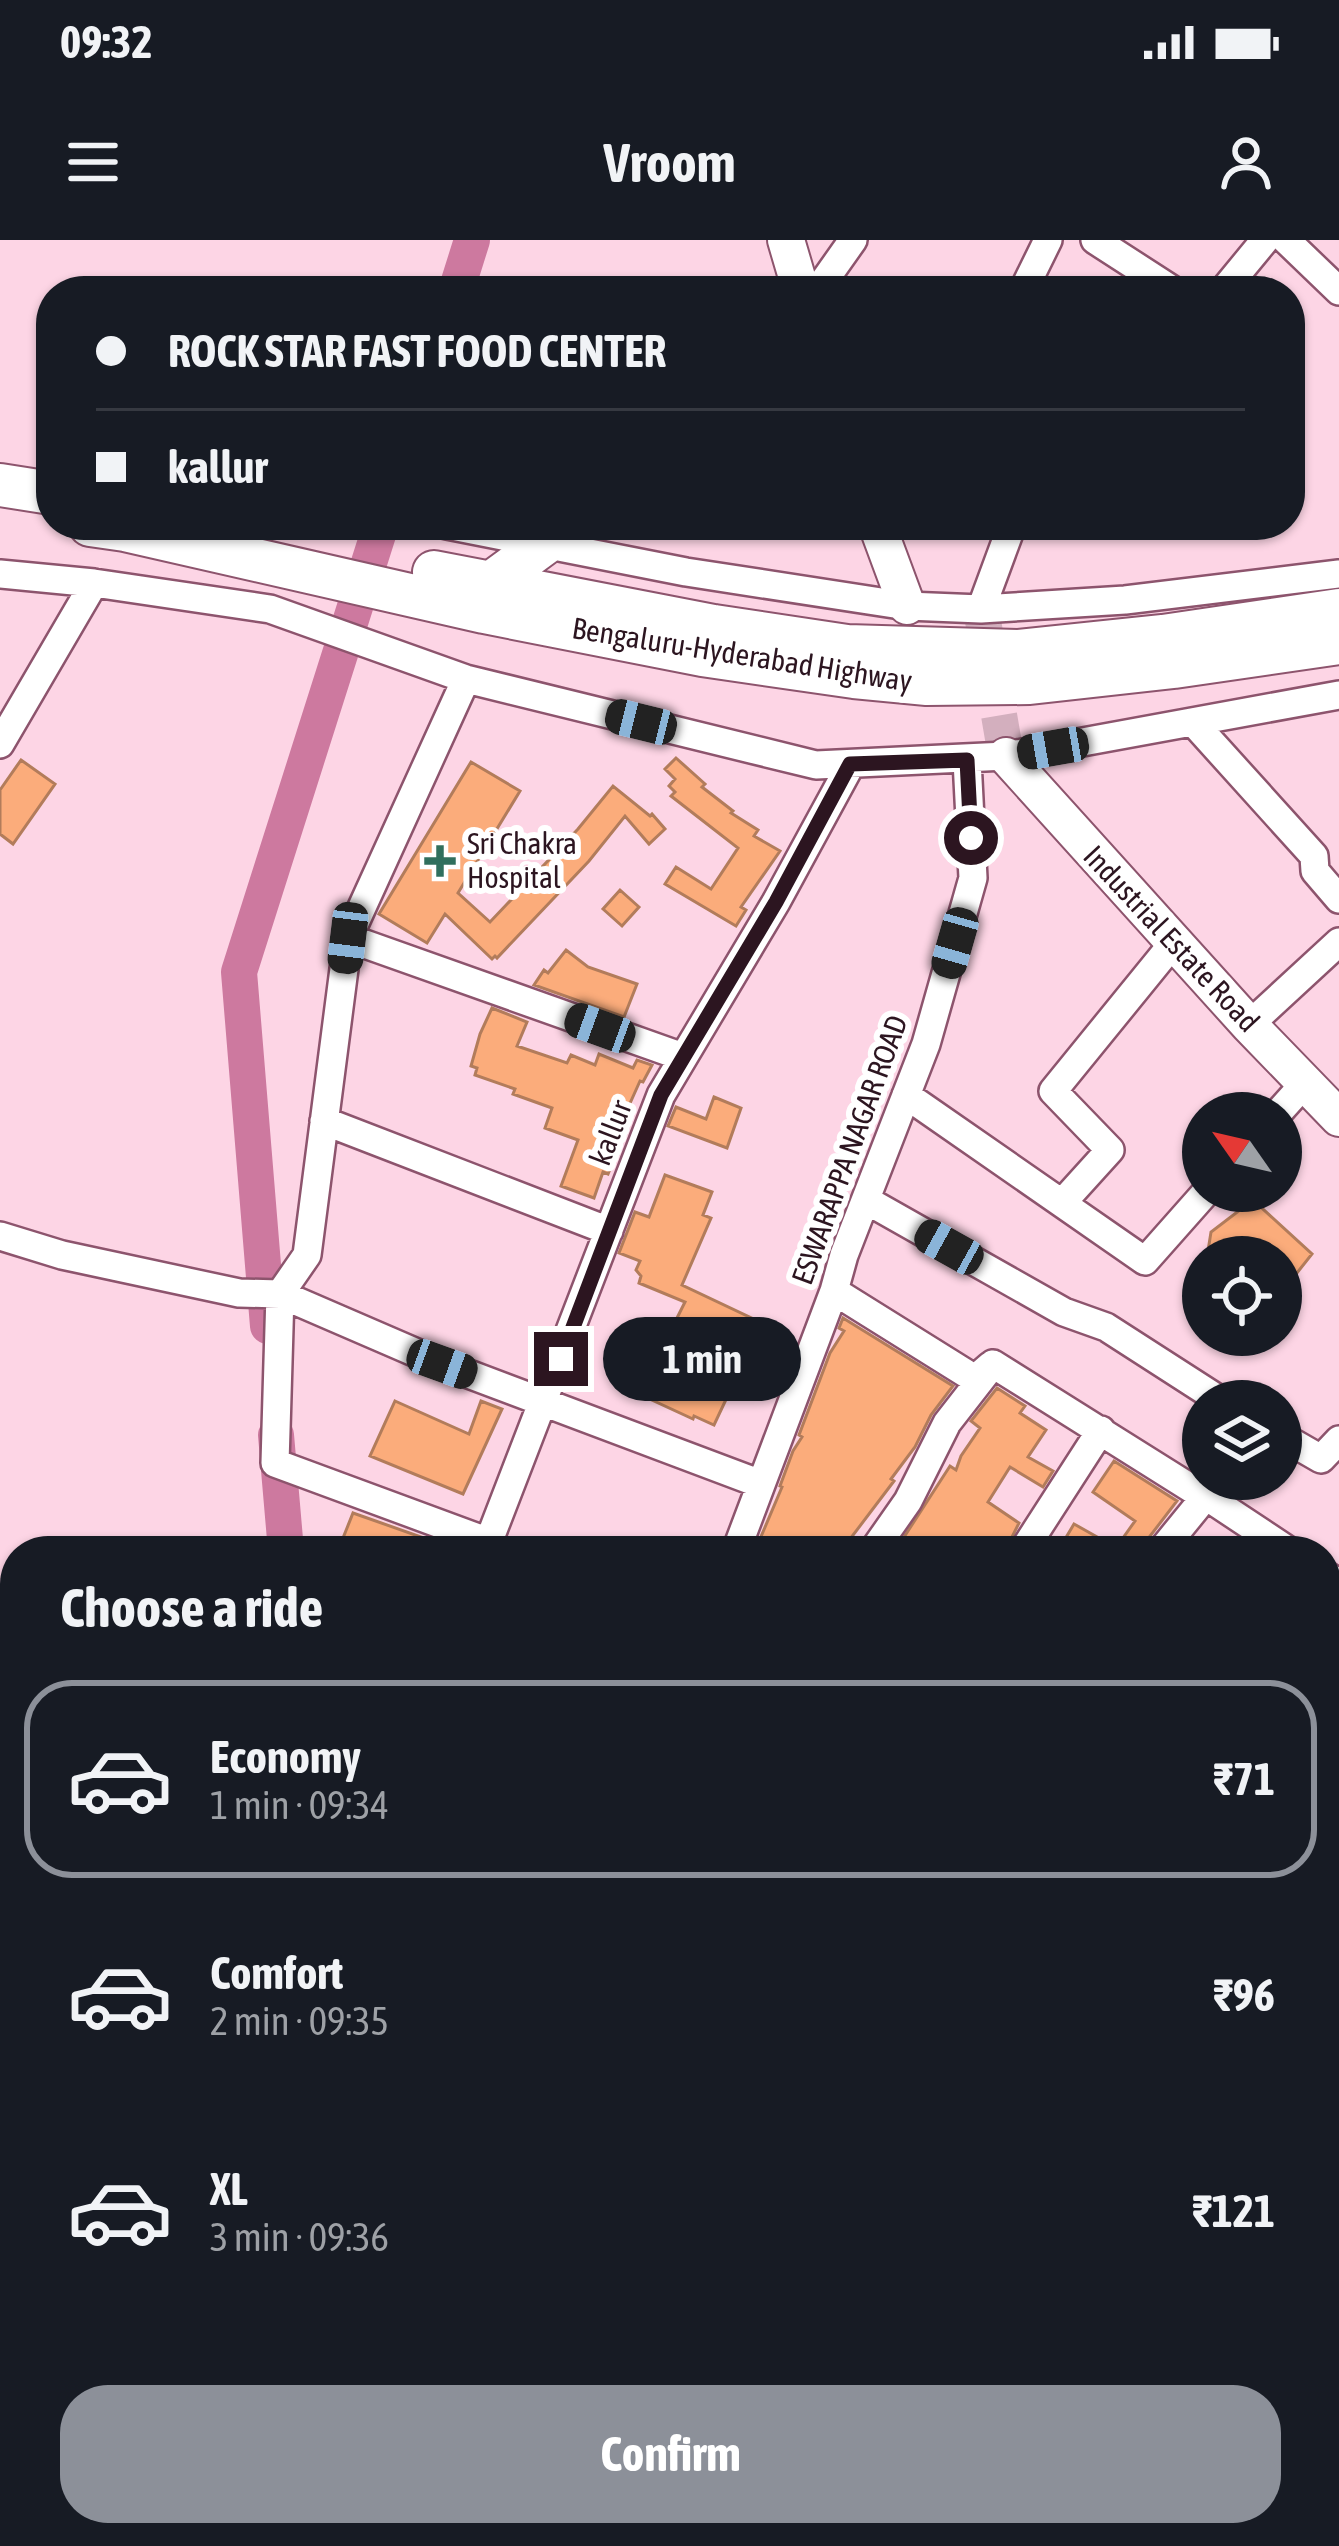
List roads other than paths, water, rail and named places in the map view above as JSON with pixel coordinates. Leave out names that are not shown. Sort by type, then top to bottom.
[{"type":"highway","points":[[0,485],[36,491]]},
{"type":"highway","points":[[0,513],[36,517]]},
{"type":"highway","points":[[200,540],[266,549],[434,586],[490,584],[714,626],[866,647],[1019,651],[1339,610]]},
{"type":"highway","points":[[245,540],[266,549]]},
{"type":"highway","points":[[490,584],[544,544]]},
{"type":"highway","name":"Bengaluru-Hyderabad Highway","points":[[434,586],[702,655],[927,684],[1030,683],[1339,643]]},
{"type":"main road","points":[[786,240],[797,276]]},
{"type":"main road","points":[[883,540],[907,606]]},
{"type":"main road","name":"Industrial Estate Road","points":[[1006,756],[1339,1118]]},
{"type":"street","points":[[828,276],[853,240]]},
{"type":"street","points":[[1030,276],[1048,240]]},
{"type":"street","points":[[1095,240],[1151,276]]},
{"type":"street","points":[[1235,276],[1264,240]]},
{"type":"street","points":[[1286,240],[1339,291]]},
{"type":"street","points":[[524,540],[686,572],[907,606],[981,609],[1125,600],[1339,574]]},
{"type":"street","points":[[981,609],[1006,540]]},
{"type":"street","points":[[0,574],[270,608],[466,679],[815,765],[1006,756],[1339,695]]},
{"type":"street","points":[[0,744],[94,584]]},
{"type":"street","points":[[461,1536],[275,1463],[280,1294],[307,1255],[348,938],[466,679]]},
{"type":"street","points":[[1193,722],[1314,856],[1316,871],[1339,899]]},
{"type":"street","name":"ESWARAPPA NAGAR ROAD","points":[[748,1536],[761,1484],[926,1044],[973,878],[967,760]]},
{"type":"street","name":"kallur","points":[[491,1536],[661,1095],[776,902],[850,764]]},
{"type":"street","points":[[348,938],[683,1057]]},
{"type":"street","points":[[1062,1203],[1110,1150],[1053,1091],[1175,941]]},
{"type":"street","points":[[1249,1025],[1339,942]]},
{"type":"street","points":[[1297,1092],[1305,1083]]},
{"type":"street","points":[[906,1095],[1144,1261],[1189,1212]]},
{"type":"street","points":[[324,1121],[609,1231]]},
{"type":"street","points":[[866,1200],[1064,1312],[1106,1327],[1188,1380]]},
{"type":"street","points":[[0,1236],[62,1255],[239,1293],[280,1294],[442,1364],[761,1484]]},
{"type":"street","points":[[834,1291],[975,1379],[993,1364]]},
{"type":"street","points":[[993,1364],[1182,1474]]},
{"type":"street","points":[[884,1536],[908,1501],[947,1424],[993,1364]]},
{"type":"street","points":[[1033,1536],[1101,1430]]},
{"type":"street","points":[[1302,1449],[1321,1460],[1339,1440]]},
{"type":"street","points":[[1175,1536],[1209,1500]]},
{"type":"street","points":[[1226,1500],[1270,1536]]},
{"type":"waterway","points":[[461,276],[472,240]]},
{"type":"waterway","points":[[268,1326],[239,972],[376,540]]},
{"type":"waterway","points":[[276,1435],[285,1536]]},
{"type":"tunnel","points":[[981,609],[1006,756]]},
{"type":"place","name":"Sri Chakra Hospital","points":[[440,861]]}]
